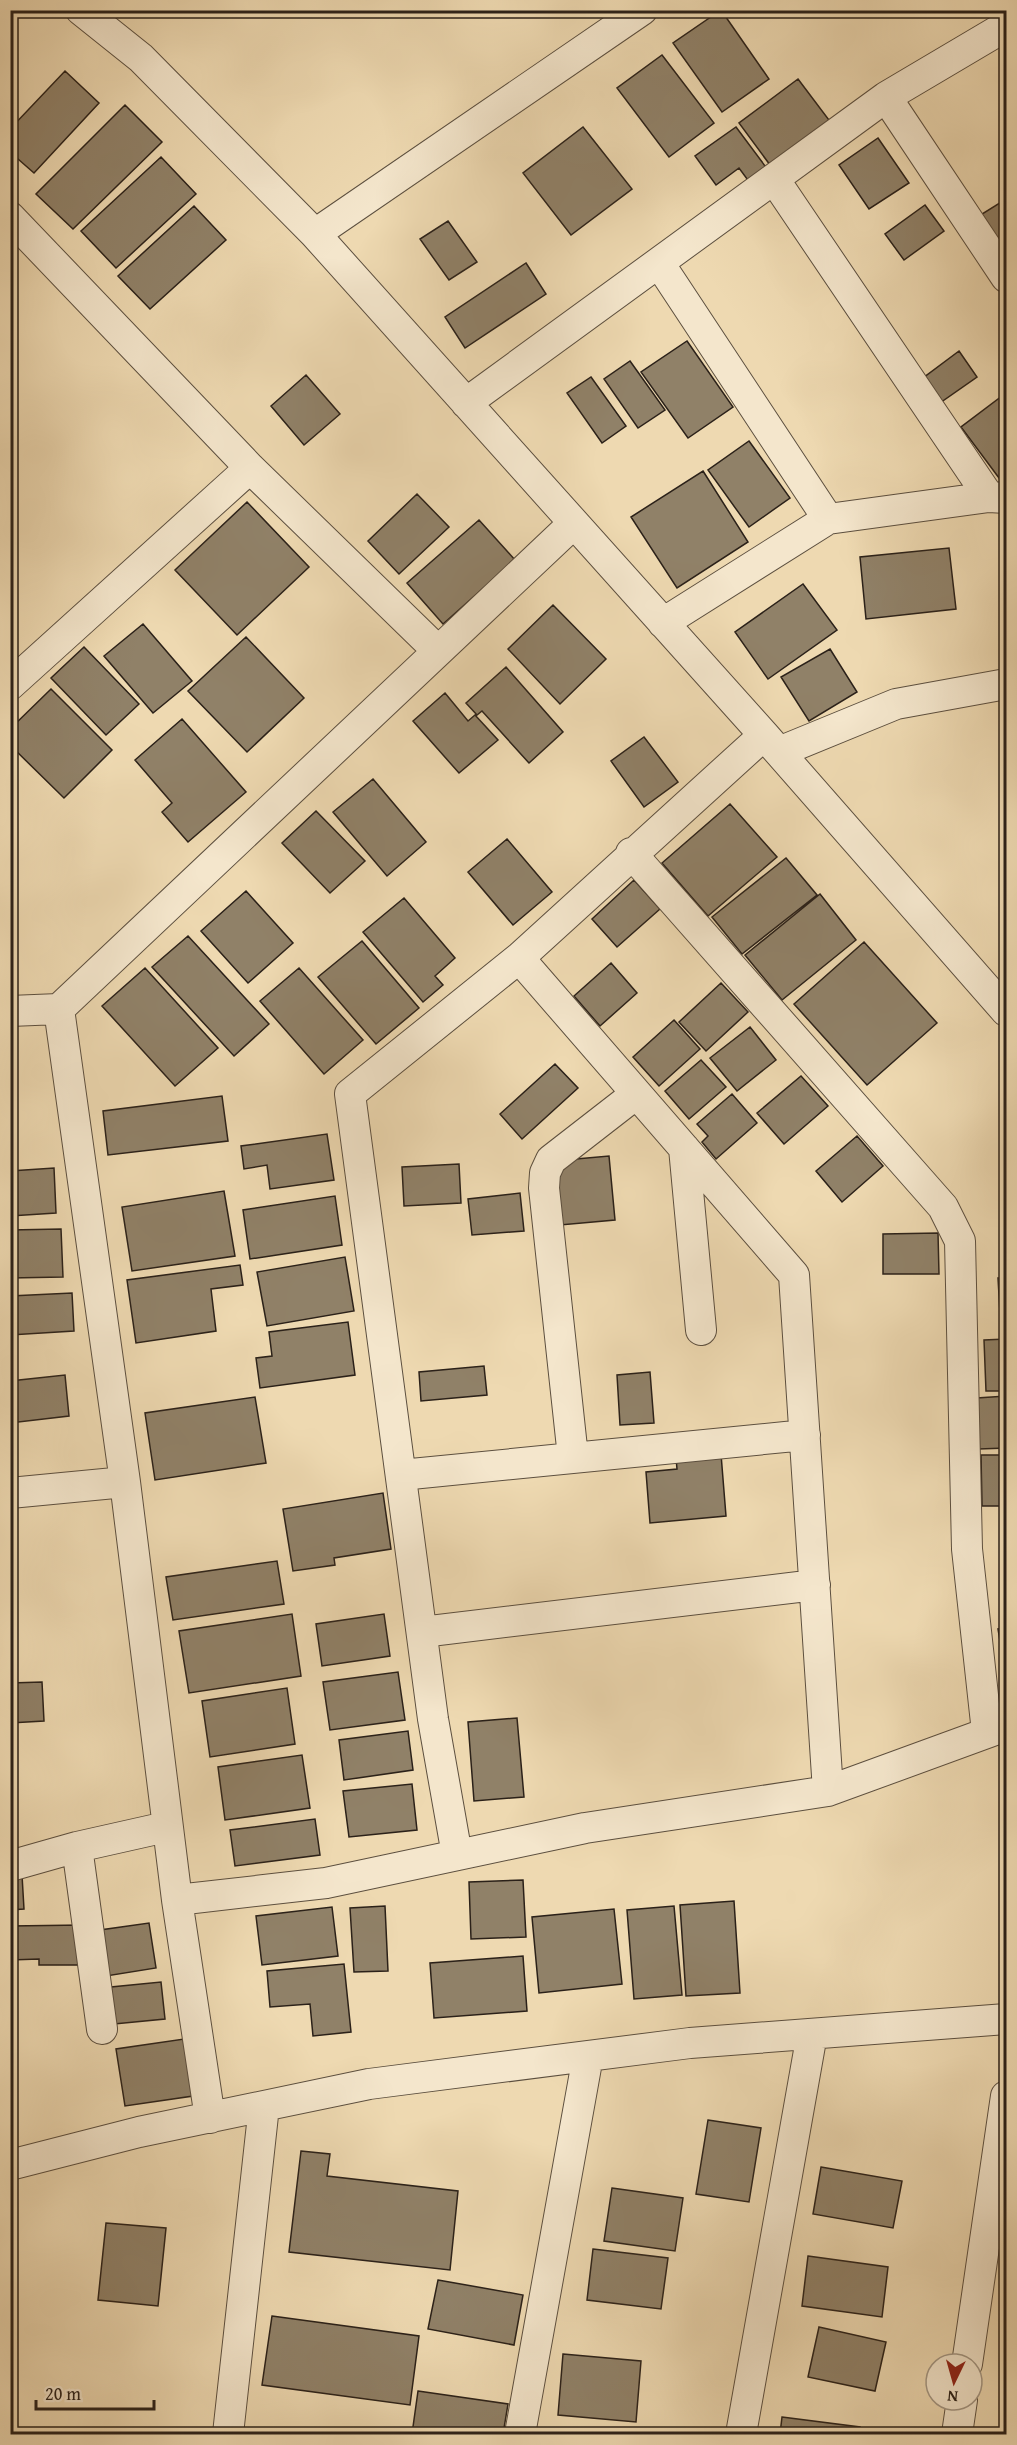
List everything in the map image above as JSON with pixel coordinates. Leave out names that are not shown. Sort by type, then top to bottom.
[{"type":"street","points":[[81,10],[141,58],[315,234],[772,743],[1006,1011]]},
{"type":"street","points":[[315,234],[642,10]]},
{"type":"street","points":[[466,403],[886,97],[1006,26]]},
{"type":"street","points":[[886,97],[1006,277]]},
{"type":"street","points":[[663,623],[828,519],[998,497],[774,179]]},
{"type":"street","points":[[10,217],[250,468],[438,651]]},
{"type":"street","points":[[659,263],[828,519]]},
{"type":"street","points":[[10,685],[250,468]]},
{"type":"street","points":[[10,1011],[59,1009],[574,523]]},
{"type":"street","points":[[458,1855],[433,1719],[350,1094],[519,958],[632,853],[772,743],[896,704],[1006,684]]},
{"type":"street","points":[[177,1900],[326,1883],[585,1828],[828,1791],[997,1729],[967,1549],[960,1240],[953,1223],[943,1207],[632,853]]},
{"type":"street","points":[[519,958],[794,1275],[828,1791]]},
{"type":"street","points":[[59,1009],[125,1482],[166,1827],[210,2118]]},
{"type":"street","points":[[573,1457],[544,1188],[545,1173],[551,1160],[636,1094]]},
{"type":"street","points":[[684,1148],[700,1330]]},
{"type":"street","points":[[400,1474],[805,1435]]},
{"type":"street","points":[[10,1493],[125,1482]]},
{"type":"street","points":[[422,1632],[815,1585]]},
{"type":"street","points":[[10,1866],[77,1847],[166,1827]]},
{"type":"street","points":[[77,1847],[102,2029]]},
{"type":"street","points":[[10,2165],[210,2118],[369,2084],[690,2043],[1006,2019]]},
{"type":"street","points":[[741,2434],[812,2034]]},
{"type":"street","points":[[520,2434],[588,2056]]},
{"type":"street","points":[[969,2352],[1006,2096]]},
{"type":"street","points":[[228,2434],[264,2106]]},
{"type":"street","points":[[957,2434],[960,2412]]},
{"type":"building","points":[[721,10],[769,79],[722,112],[673,43]]},
{"type":"building","points":[[662,55],[714,123],[669,157],[617,88]]},
{"type":"building","points":[[65,71],[99,103],[34,173],[10,152],[10,129]]},
{"type":"building","points":[[798,79],[832,124],[773,169],[739,123]]},
{"type":"building","points":[[125,105],[162,142],[73,229],[36,194]]},
{"type":"building","points":[[583,127],[632,189],[571,235],[523,173]]},
{"type":"building","points":[[736,127],[771,174],[753,187],[739,168],[716,185],[695,156]]},
{"type":"building","points":[[878,138],[909,183],[869,209],[839,165]]},
{"type":"building","points":[[161,157],[196,194],[116,268],[81,231]]},
{"type":"building","points":[[1006,199],[1006,271],[974,219]]},
{"type":"building","points":[[925,205],[944,231],[904,260],[885,234]]},
{"type":"building","points":[[194,206],[226,240],[150,309],[118,276]]},
{"type":"building","points":[[448,221],[477,262],[449,280],[420,239]]},
{"type":"building","points":[[526,263],[546,294],[465,348],[445,317]]},
{"type":"building","points":[[687,341],[733,407],[688,438],[641,372]]},
{"type":"building","points":[[959,351],[977,377],[937,405],[919,381]]},
{"type":"building","points":[[630,361],[665,410],[638,428],[604,379]]},
{"type":"building","points":[[306,375],[340,414],[304,445],[271,406]]},
{"type":"building","points":[[591,377],[626,426],[602,443],[567,393]]},
{"type":"building","points":[[1006,393],[1006,485],[1005,486],[961,427]]},
{"type":"building","points":[[749,441],[790,498],[749,527],[708,470]]},
{"type":"building","points":[[703,471],[748,542],[677,588],[631,517]]},
{"type":"building","points":[[417,494],[449,527],[399,574],[368,541]]},
{"type":"building","points":[[247,502],[309,567],[237,635],[175,570]]},
{"type":"building","points":[[479,520],[515,560],[443,624],[407,583]]},
{"type":"building","points":[[949,548],[956,609],[866,619],[860,557]]},
{"type":"building","points":[[803,584],[837,630],[768,679],[735,632]]},
{"type":"building","points":[[553,605],[606,659],[560,704],[508,649]]},
{"type":"building","points":[[143,624],[192,681],[153,713],[104,656]]},
{"type":"building","points":[[246,637],[304,698],[247,752],[188,691]]},
{"type":"building","points":[[84,647],[139,704],[106,735],[51,678]]},
{"type":"building","points":[[830,649],[857,692],[809,721],[781,677]]},
{"type":"building","points":[[506,667],[563,732],[529,763],[482,711],[477,715],[466,703]]},
{"type":"building","points":[[51,689],[112,750],[64,798],[10,745],[10,729]]},
{"type":"building","points":[[445,693],[468,721],[475,715],[498,740],[459,773],[413,721]]},
{"type":"building","points":[[182,719],[246,792],[188,842],[162,812],[172,803],[135,760]]},
{"type":"building","points":[[644,737],[678,782],[644,807],[611,761]]},
{"type":"building","points":[[373,779],[426,842],[387,876],[333,812]]},
{"type":"building","points":[[730,804],[777,857],[708,916],[662,863]]},
{"type":"building","points":[[316,811],[365,861],[330,893],[282,843]]},
{"type":"building","points":[[507,839],[552,892],[513,925],[468,872]]},
{"type":"building","points":[[786,858],[817,895],[742,954],[712,917]]},
{"type":"building","points":[[634,880],[660,909],[617,947],[592,919]]},
{"type":"building","points":[[246,891],[293,943],[248,983],[201,931]]},
{"type":"building","points":[[820,894],[856,940],[782,1000],[745,955]]},
{"type":"building","points":[[404,898],[455,958],[435,976],[443,985],[423,1002],[363,932]]},
{"type":"building","points":[[188,936],[269,1024],[234,1056],[152,967]]},
{"type":"building","points":[[362,941],[419,1008],[376,1044],[318,977]]},
{"type":"building","points":[[864,942],[937,1023],[867,1085],[794,1004]]},
{"type":"building","points":[[611,963],[637,993],[600,1026],[574,996]]},
{"type":"building","points":[[145,968],[218,1048],[175,1086],[102,1006]]},
{"type":"building","points":[[299,968],[363,1040],[324,1074],[260,1001]]},
{"type":"building","points":[[721,983],[748,1012],[706,1051],[679,1022]]},
{"type":"building","points":[[674,1020],[700,1049],[659,1086],[633,1057]]},
{"type":"building","points":[[750,1027],[776,1060],[737,1091],[710,1058]]},
{"type":"building","points":[[701,1060],[726,1087],[689,1119],[665,1091]]},
{"type":"building","points":[[555,1064],[578,1088],[522,1139],[500,1114]]},
{"type":"building","points":[[801,1076],[828,1106],[784,1144],[757,1113]]},
{"type":"building","points":[[732,1094],[757,1123],[716,1159],[702,1142],[708,1136],[697,1124]]},
{"type":"building","points":[[222,1096],[228,1141],[108,1155],[103,1111]]},
{"type":"building","points":[[327,1134],[334,1180],[270,1189],[267,1165],[244,1169],[241,1146]]},
{"type":"building","points":[[857,1136],[883,1166],[842,1202],[816,1171]]},
{"type":"building","points":[[609,1156],[615,1220],[560,1225],[554,1161]]},
{"type":"building","points":[[459,1164],[461,1203],[404,1206],[402,1167]]},
{"type":"building","points":[[54,1168],[56,1213],[10,1216],[10,1171]]},
{"type":"building","points":[[224,1191],[235,1256],[132,1271],[122,1207]]},
{"type":"building","points":[[520,1193],[524,1231],[472,1235],[468,1199]]},
{"type":"building","points":[[335,1196],[342,1245],[250,1259],[243,1210]]},
{"type":"building","points":[[61,1229],[63,1277],[10,1278],[10,1230]]},
{"type":"building","points":[[938,1233],[939,1274],[883,1274],[883,1234]]},
{"type":"building","points":[[345,1257],[354,1311],[267,1326],[257,1272]]},
{"type":"building","points":[[240,1265],[243,1285],[211,1289],[216,1331],[136,1343],[127,1280]]},
{"type":"building","points":[[998,1278],[1006,1278],[1006,1330],[1001,1330]]},
{"type":"building","points":[[72,1293],[74,1331],[10,1335],[10,1296]]},
{"type":"building","points":[[348,1322],[355,1375],[260,1388],[256,1358],[272,1356],[269,1332]]},
{"type":"building","points":[[1006,1339],[1006,1391],[986,1391],[984,1340]]},
{"type":"building","points":[[484,1366],[487,1395],[421,1401],[419,1372]]},
{"type":"building","points":[[650,1372],[654,1423],[620,1425],[617,1375]]},
{"type":"building","points":[[65,1375],[69,1416],[10,1423],[10,1381]]},
{"type":"building","points":[[1006,1396],[1006,1448],[979,1449],[977,1398]]},
{"type":"building","points":[[255,1397],[266,1463],[155,1480],[145,1413]]},
{"type":"building","points":[[721,1454],[726,1516],[650,1523],[646,1472],[677,1469],[676,1458]]},
{"type":"building","points":[[981,1455],[1006,1455],[1006,1506],[982,1506]]},
{"type":"building","points":[[383,1493],[391,1549],[334,1558],[335,1565],[293,1571],[283,1509]]},
{"type":"building","points":[[10,1538],[16,1604],[10,1604]]},
{"type":"building","points":[[277,1561],[284,1604],[173,1620],[166,1577]]},
{"type":"building","points":[[292,1614],[301,1676],[189,1693],[179,1631]]},
{"type":"building","points":[[384,1614],[390,1656],[322,1666],[316,1624]]},
{"type":"building","points":[[1006,1628],[1006,1678],[998,1629]]},
{"type":"building","points":[[398,1672],[405,1720],[330,1730],[323,1682]]},
{"type":"building","points":[[42,1682],[44,1721],[10,1723],[10,1683]]},
{"type":"building","points":[[287,1688],[295,1744],[210,1757],[202,1701]]},
{"type":"building","points":[[517,1718],[524,1797],[474,1801],[468,1722]]},
{"type":"building","points":[[408,1731],[413,1770],[344,1780],[339,1740]]},
{"type":"building","points":[[302,1755],[310,1808],[225,1820],[218,1767]]},
{"type":"building","points":[[412,1784],[417,1830],[349,1837],[343,1791]]},
{"type":"building","points":[[315,1819],[320,1855],[235,1866],[230,1830]]},
{"type":"building","points":[[22,1875],[24,1909],[10,1910],[10,1876]]},
{"type":"building","points":[[523,1880],[526,1937],[471,1939],[469,1882]]},
{"type":"building","points":[[734,1901],[740,1993],[686,1996],[680,1905]]},
{"type":"building","points":[[385,1906],[388,1971],[354,1972],[350,1908]]},
{"type":"building","points":[[674,1906],[682,1995],[634,1999],[627,1910]]},
{"type":"building","points":[[332,1907],[338,1956],[262,1965],[256,1916]]},
{"type":"building","points":[[614,1909],[622,1984],[539,1993],[532,1917]]},
{"type":"building","points":[[149,1923],[156,1968],[100,1977],[93,1931]]},
{"type":"building","points":[[83,1925],[83,1965],[39,1965],[39,1959],[10,1960],[10,1926]]},
{"type":"building","points":[[523,1956],[527,2011],[434,2018],[430,1963]]},
{"type":"building","points":[[344,1964],[351,2032],[313,2036],[310,2004],[270,2007],[267,1971]]},
{"type":"building","points":[[161,1982],[165,2019],[104,2025],[101,1988]]},
{"type":"building","points":[[184,2039],[193,2096],[125,2106],[116,2049]]},
{"type":"building","points":[[708,2120],[761,2128],[749,2202],[696,2194]]},
{"type":"building","points":[[301,2151],[330,2154],[327,2176],[458,2191],[450,2270],[289,2252]]},
{"type":"building","points":[[821,2167],[902,2181],[893,2228],[813,2214]]},
{"type":"building","points":[[612,2188],[683,2198],[675,2251],[604,2241]]},
{"type":"building","points":[[106,2223],[166,2228],[158,2306],[98,2300]]},
{"type":"building","points":[[593,2249],[668,2258],[661,2309],[587,2300]]},
{"type":"building","points":[[808,2256],[888,2267],[882,2317],[802,2306]]},
{"type":"building","points":[[438,2280],[523,2295],[514,2345],[428,2329]]},
{"type":"building","points":[[272,2316],[419,2336],[410,2405],[262,2385]]},
{"type":"building","points":[[819,2327],[886,2342],[875,2391],[808,2377]]},
{"type":"building","points":[[563,2354],[641,2361],[636,2422],[558,2415]]},
{"type":"building","points":[[418,2391],[508,2404],[503,2434],[412,2434]]},
{"type":"building","points":[[782,2417],[860,2427],[859,2434],[780,2434]]}]
